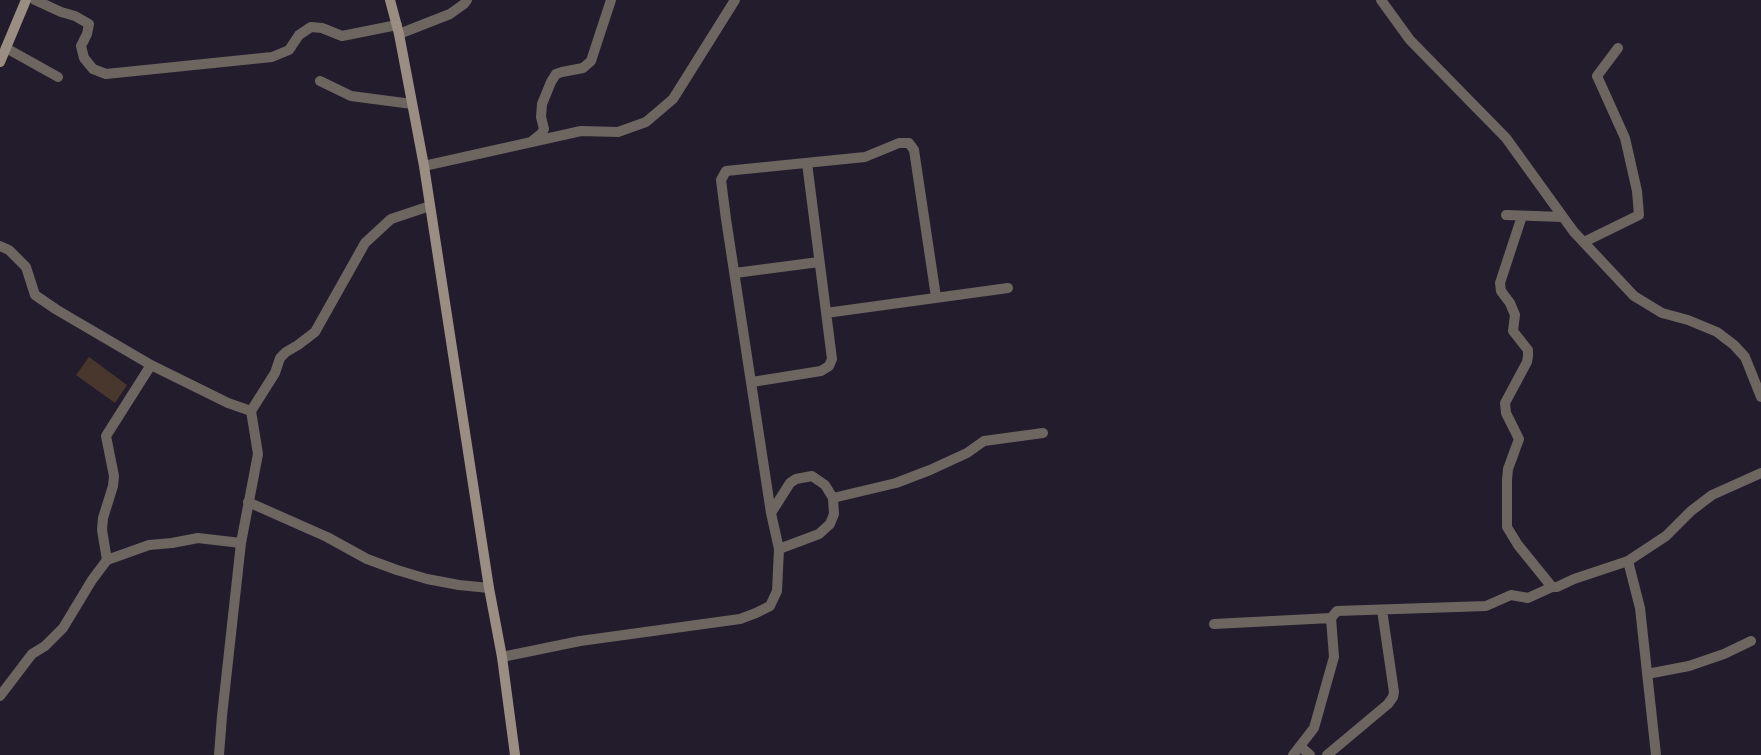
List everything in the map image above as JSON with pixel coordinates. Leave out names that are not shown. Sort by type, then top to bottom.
[{"type":"street","points":[[0,62],[26,0]]},
{"type":"street","points":[[35,0],[76,16],[89,24],[88,34],[82,46],[84,58],[93,69],[106,74],[272,57],[289,50],[299,35],[310,27],[322,28],[342,36],[398,30],[450,14],[467,0]]},
{"type":"street","points":[[390,0],[398,30],[424,166],[489,588],[502,657],[515,755]]},
{"type":"street","points":[[530,143],[544,129],[541,117],[542,104],[556,74],[583,68],[591,60],[611,0]]},
{"type":"street","points":[[424,166],[581,131],[618,132],[646,122],[673,99],[735,0]]},
{"type":"street","points":[[1381,0],[1410,40],[1506,138],[1563,217],[1634,296],[1662,313],[1688,320],[1717,332],[1734,345],[1745,357],[1761,397]]},
{"type":"street","points":[[6,48],[58,76]]},
{"type":"street","points":[[1584,242],[1639,215],[1637,191],[1624,138],[1597,76],[1618,48]]},
{"type":"street","points":[[320,82],[351,96],[412,104]]},
{"type":"street","points":[[502,657],[580,641],[740,619],[770,606],[777,591],[779,548],[721,180],[726,172],[865,157],[899,143],[909,143],[914,150],[936,297]]},
{"type":"street","points":[[752,382],[821,371],[829,366],[832,359],[807,163]]},
{"type":"street","points":[[219,755],[241,543],[258,454],[251,410],[271,380],[280,358],[315,332],[365,243],[391,219],[430,206]]},
{"type":"street","points":[[1506,215],[1563,217]]},
{"type":"street","points":[[1522,216],[1500,283],[1501,291],[1510,303],[1515,315],[1513,331],[1528,350],[1527,362],[1505,403],[1506,413],[1519,439],[1508,469],[1507,527],[1518,546],[1552,587]]},
{"type":"street","points":[[0,246],[9,250],[26,267],[35,295],[151,365],[228,403],[251,410]]},
{"type":"street","points":[[735,273],[819,262]]},
{"type":"street","points":[[826,313],[1008,288]]},
{"type":"street","points":[[108,560],[102,530],[103,518],[113,486],[114,476],[106,436],[151,365]]},
{"type":"street","points":[[833,498],[896,483],[967,453],[984,441],[1043,433]]},
{"type":"street","points":[[1214,624],[1331,618],[1337,612],[1486,606],[1511,595],[1528,598],[1552,587],[1557,587],[1628,561],[1666,536],[1691,511],[1712,495],[1761,473]]},
{"type":"street","points":[[772,513],[790,483],[796,479],[812,476],[826,485],[833,498],[834,514],[830,524],[819,534],[779,548]]},
{"type":"street","points":[[248,502],[327,537],[367,559],[427,579],[489,588]]},
{"type":"street","points":[[0,696],[32,654],[46,646],[63,628],[92,580],[108,560],[150,545],[198,538],[241,543]]},
{"type":"street","points":[[1628,561],[1640,608],[1656,755]]},
{"type":"street","points":[[1327,755],[1388,704],[1394,692],[1382,610]]},
{"type":"street","points":[[1293,755],[1314,728],[1334,657],[1331,618]]},
{"type":"street","points":[[1647,674],[1689,666],[1724,654],[1751,641]]},
{"type":"street","points":[[1301,747],[1310,755]]},
{"type":"building","points":[[89,357],[127,385],[115,403],[76,375]]}]
